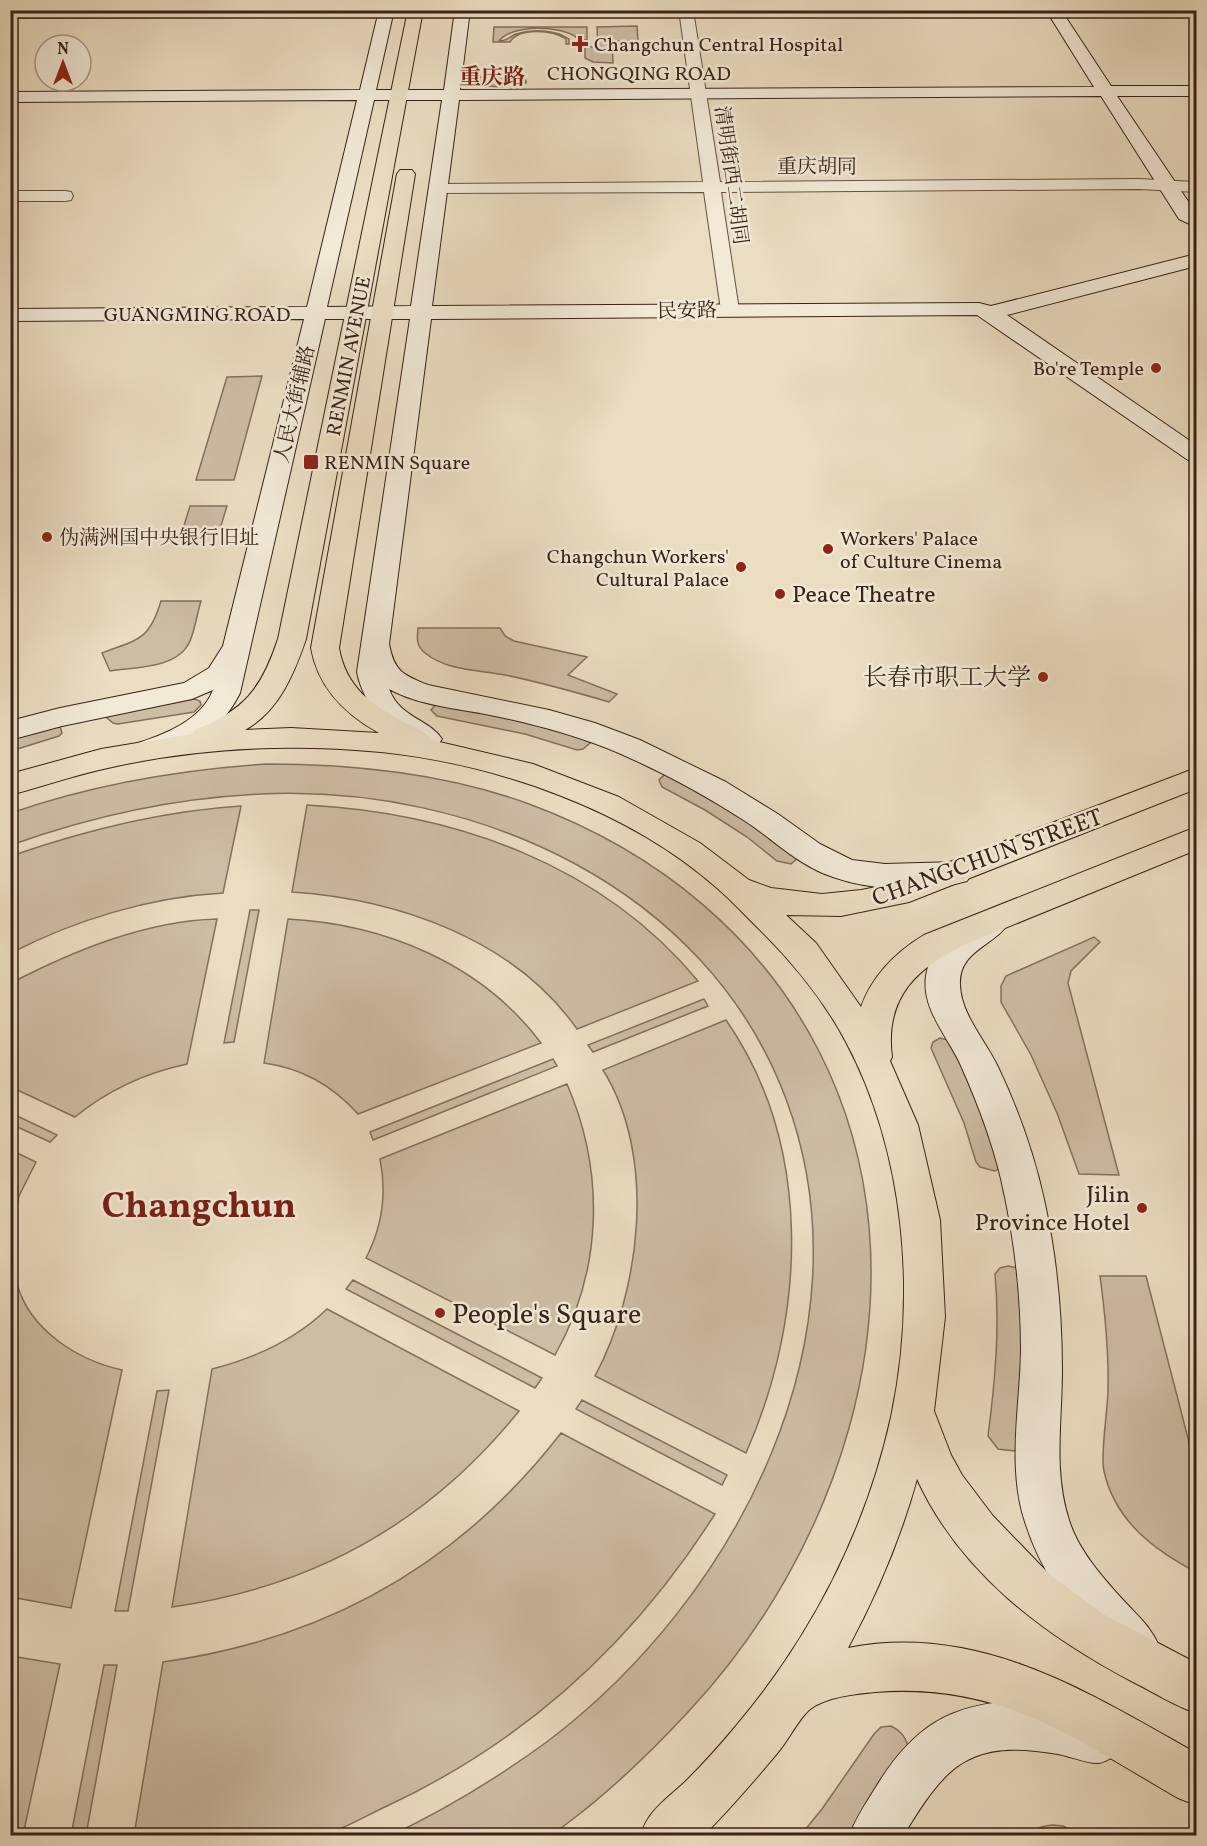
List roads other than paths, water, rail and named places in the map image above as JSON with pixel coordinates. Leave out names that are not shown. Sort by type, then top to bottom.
[{"type":"main road","name":"RENMIN AVENUE","points":[[416,10],[410,95],[411,147],[327,633],[326,662],[336,683],[365,711],[385,724],[449,753]]},
{"type":"main road","name":"RENMIN AVENUE","points":[[158,750],[217,732],[236,723],[268,696],[278,679],[292,639],[357,313],[410,95],[435,10]]},
{"type":"main road","points":[[449,753],[392,717],[372,685],[371,672],[463,10]]},
{"type":"main road","points":[[1053,10],[1186,215],[1197,221]]},
{"type":"main road","name":"人民大街辅路","points":[[158,750],[192,732],[218,708],[226,693],[387,11]]},
{"type":"main road","name":"CHONGQING ROAD","points":[[10,98],[1197,91]]},
{"type":"main road","name":"民安路","points":[[990,313],[1197,260]]},
{"type":"main road","name":"民安路","points":[[382,313],[966,308],[990,313],[1197,455]]},
{"type":"main road","name":"GUANGMING ROAD","points":[[10,315],[382,313]]},
{"type":"main road","points":[[10,731],[60,717],[192,690],[219,674],[229,661],[238,642]]},
{"type":"main road","points":[[375,642],[377,661],[385,673],[412,690],[537,716],[634,749],[726,794],[769,822],[810,853],[834,866],[864,873],[887,875],[956,873]]},
{"type":"main road","points":[[10,785],[74,766],[158,750],[270,738],[366,741],[449,753],[547,779],[610,805],[670,838],[708,863],[778,923],[837,996],[862,1037],[876,1068],[901,1130],[914,1180],[923,1234],[926,1292],[923,1352],[914,1414],[898,1479],[873,1545],[842,1611],[802,1678],[754,1743],[698,1806],[666,1836]]},
{"type":"main road","name":"CHANGCHUN STREET","points":[[739,888],[766,899],[784,903],[823,906],[853,904],[898,894],[1197,778]]},
{"type":"main road","points":[[876,1068],[871,1028],[875,1010],[886,988],[917,957],[961,933],[1197,838]]},
{"type":"main road","points":[[994,920],[958,948],[948,962],[943,976],[950,1012],[978,1065],[1001,1118],[1020,1177],[1033,1239],[1040,1306],[1041,1376],[1036,1471],[1042,1505],[1055,1543],[1076,1580],[1111,1622],[1154,1666]]},
{"type":"main road","points":[[914,1414],[936,1471],[946,1487],[982,1538],[1037,1594],[1072,1621],[1197,1689]]},
{"type":"main road","points":[[789,1695],[830,1675],[860,1670],[898,1667],[976,1673],[1046,1697],[1197,1780]]},
{"type":"main road","points":[[874,1836],[918,1768],[944,1744],[979,1729],[1015,1725],[1060,1729],[1139,1749]]},
{"type":"street","name":"清明街西二胡同","points":[[686,10],[730,310]]},
{"type":"street","points":[[10,14],[387,11]]},
{"type":"street","name":"重庆胡同","points":[[438,189],[1197,187]]},
{"type":"street","points":[[10,196],[65,196]]},
{"type":"place","name":"Changchun Central Hospital","points":[[580,44]]},
{"type":"place","name":"Bo're Temple","points":[[1156,368]]},
{"type":"place","name":"RENMIN Square","points":[[311,462]]},
{"type":"place","name":"伪满洲国中央银行旧址","points":[[47,537]]},
{"type":"place","name":"Workers' Palace of Culture Cinema","points":[[828,549]]},
{"type":"place","name":"Changchun Workers' Cultural Palace","points":[[741,567]]},
{"type":"place","name":"Peace Theatre","points":[[780,594]]},
{"type":"place","name":"长春市职工大学","points":[[1043,677]]},
{"type":"place","name":"Jilin Province Hotel","points":[[1142,1208]]},
{"type":"place","name":"People's Square","points":[[440,1313]]},
{"type":"district","name":"重庆路","points":[[492,76]]},
{"type":"district","name":"Changchun","points":[[199,1204]]}]
